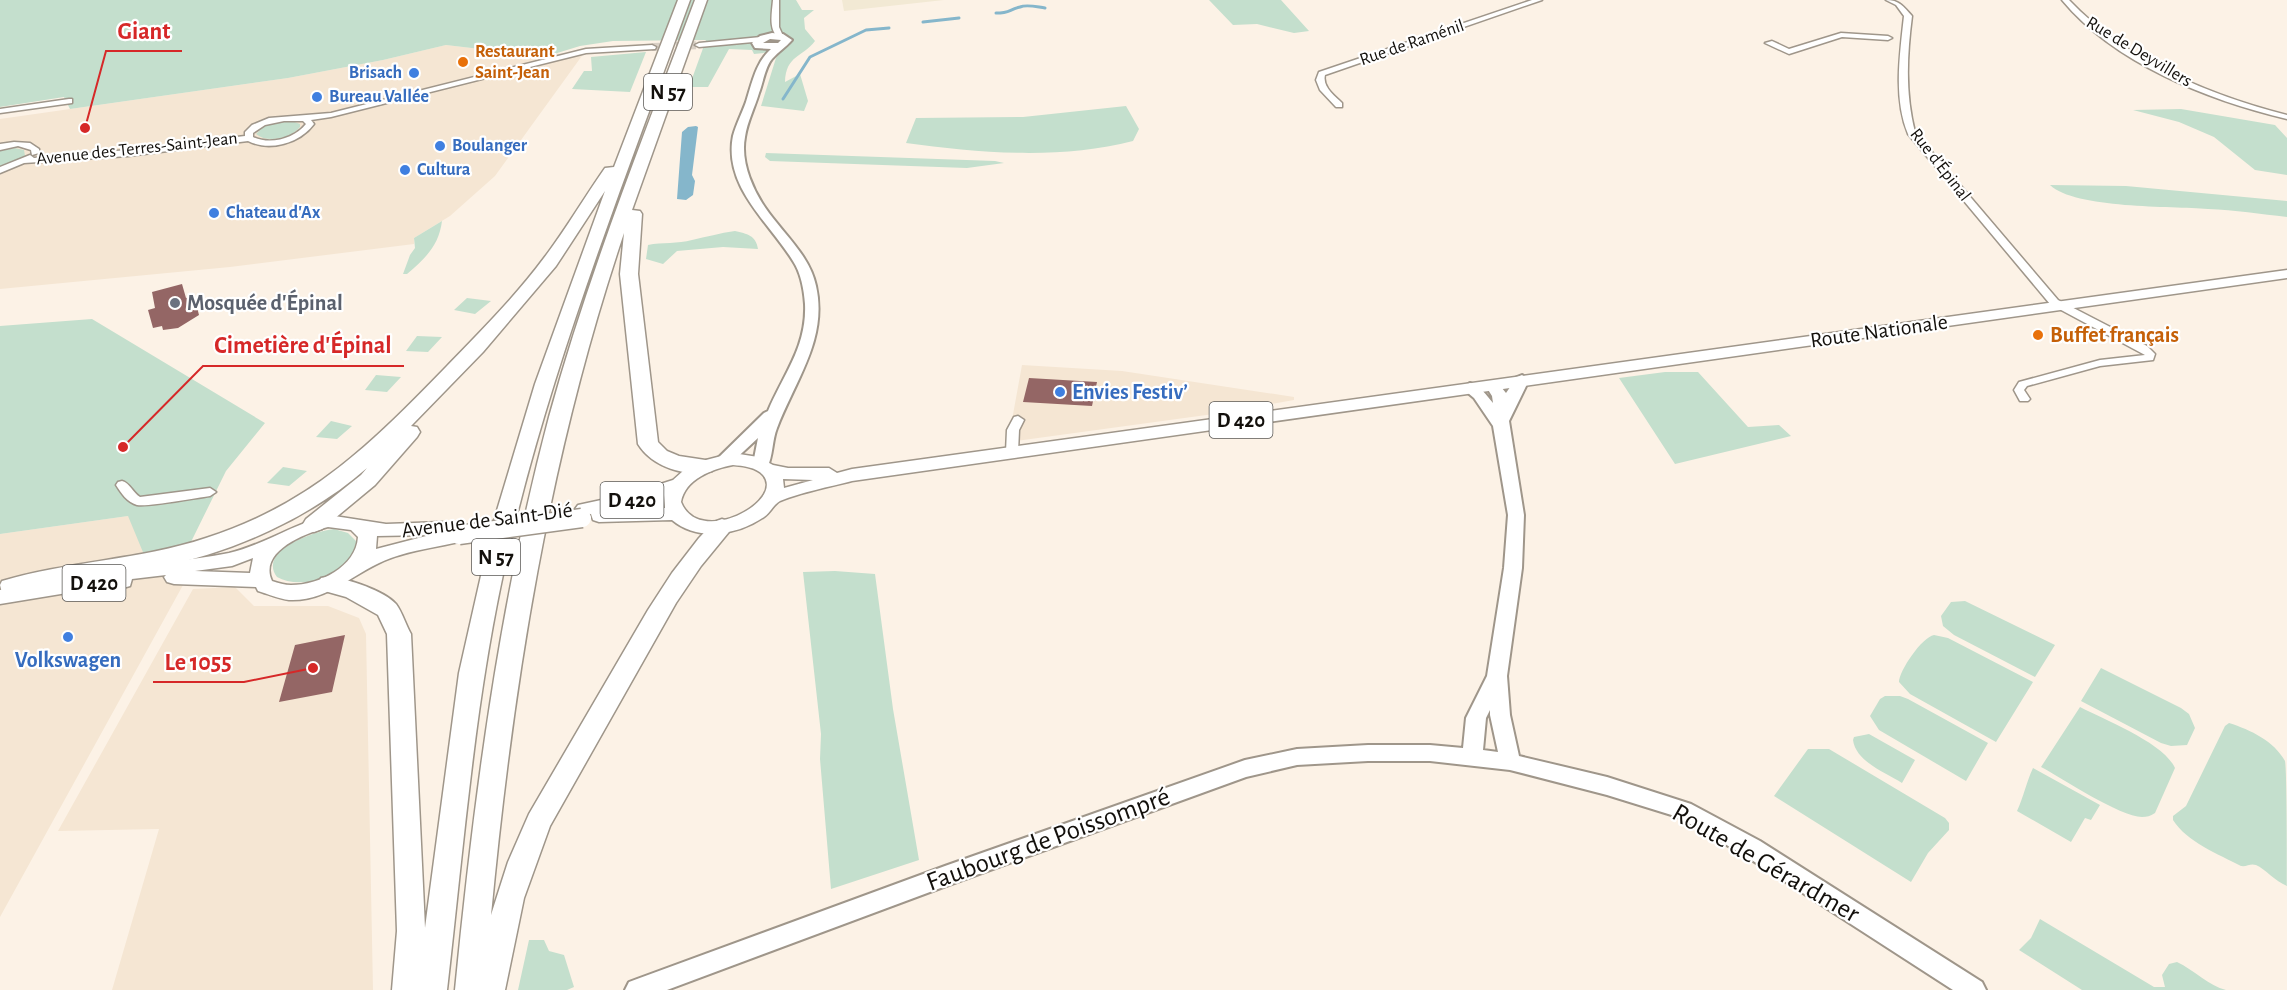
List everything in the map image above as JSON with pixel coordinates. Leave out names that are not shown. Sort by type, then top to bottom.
[{"type":"highway","name":"N 57","points":[[432,990],[471,673],[502,527],[545,384],[630,140],[684,0]]},
{"type":"highway","name":"N 57","points":[[470,990],[478,892],[491,790],[512,648],[537,512],[569,381],[634,184],[701,0]]},
{"type":"highway","points":[[314,524],[331,512],[388,460],[484,338],[550,262],[630,140]]},
{"type":"highway","points":[[634,184],[636,201],[631,234],[629,274],[648,444],[656,454],[670,461],[685,465],[705,466]]},
{"type":"highway","points":[[3,591],[51,576],[160,559],[214,544],[272,520],[320,493],[352,470],[384,442],[434,387],[484,338]]},
{"type":"highway","points":[[490,990],[497,943],[528,845],[574,759],[670,593],[693,560],[722,527]]},
{"type":"highway","points":[[329,584],[353,590],[387,609],[399,634],[411,931],[407,990]]},
{"type":"main road","points":[[763,44],[778,36]]},
{"type":"main road","points":[[765,467],[764,442],[778,406],[800,365],[810,332],[812,306],[809,284],[800,261],[747,188],[738,154],[739,136],[763,44],[778,36]]},
{"type":"main road","name":"Route Nationale","points":[[1470,388],[2287,274]]},
{"type":"main road","points":[[1501,426],[1511,398],[1522,380]]},
{"type":"main road","points":[[1492,385],[1500,395],[1501,426],[1516,515],[1513,568],[1497,676],[1500,715],[1510,762]]},
{"type":"main road","points":[[1470,388],[1479,395],[1501,426]]},
{"type":"main road","name":"D 420","points":[[774,496],[852,475],[1470,388]]},
{"type":"main road","points":[[723,460],[749,438],[778,406]]},
{"type":"main road","points":[[723,460],[743,460],[765,467],[775,478],[776,487],[774,496],[766,507],[754,516],[722,527],[695,525],[677,514],[673,500],[679,484],[694,471],[723,460]]},
{"type":"main road","name":"D 420","points":[[765,467],[788,474],[852,475]]},
{"type":"main road","name":"Avenue de Saint-Dié","points":[[314,524],[342,521],[363,528],[386,531],[460,530],[583,513],[679,484]]},
{"type":"main road","name":"Avenue de Saint-Dié","points":[[583,513],[677,514]]},
{"type":"main road","points":[[314,524],[280,541],[271,549],[260,565],[261,580],[273,590],[285,592],[314,589],[329,584]]},
{"type":"main road","points":[[358,565],[370,544],[369,535],[363,528]]},
{"type":"main road","name":"Avenue de Saint-Dié","points":[[329,584],[358,565],[386,552],[460,530]]},
{"type":"main road","name":"D 420","points":[[3,591],[231,559],[280,541]]},
{"type":"main road","name":"D 420","points":[[3,591],[188,576],[261,580]]},
{"type":"main road","points":[[1472,756],[1476,718],[1497,676]]},
{"type":"main road","name":"Faubourg de Poissompré","points":[[637,990],[945,876],[1245,769],[1297,757],[1356,753],[1430,753],[1472,756]]},
{"type":"main road","name":"Route de Gérardmer","points":[[1472,756],[1547,770],[1684,810],[1762,855],[1974,990]]},
{"type":"street","points":[[776,0],[778,36]]},
{"type":"street","name":"Rue de Raménil","points":[[1339,105],[1323,88],[1320,80],[1322,74],[1539,0]]},
{"type":"street","name":"Rue d’Épinal","points":[[1889,0],[1898,4],[1908,16],[1905,39],[1905,112],[1911,132],[2054,302],[2143,348],[2150,354],[2149,358],[2088,366],[2023,384],[2019,390],[2024,399]]},
{"type":"street","name":"Rue de Deyvillers","points":[[2066,0],[2077,15],[2113,41],[2171,76],[2262,112],[2287,117]]},
{"type":"street","points":[[1769,43],[1789,52],[1841,35],[1905,39]]},
{"type":"street","points":[[699,45],[763,44]]},
{"type":"street","points":[[250,134],[278,118],[308,121],[586,51],[652,47]]},
{"type":"street","points":[[0,111],[69,101]]},
{"type":"street","points":[[250,134],[267,143],[286,140],[303,133],[308,121]]},
{"type":"street","name":"Avenue des Terres-Saint-Jean","points":[[0,147],[24,144],[35,149],[35,153],[48,155],[119,150],[250,134]]},
{"type":"street","name":"Avenue des Terres-Saint-Jean","points":[[25,161],[128,153],[250,134]]},
{"type":"street","points":[[0,170],[25,161],[35,153]]},
{"type":"street","points":[[1012,452],[1013,430],[1018,420]]},
{"type":"street","points":[[122,485],[131,497],[139,501],[210,492]]},
{"type":"shaded area","points":[[842,0],[944,0],[844,11]]},
{"type":"shaded area","points":[[446,45],[524,54],[584,53],[495,176],[450,216],[414,238],[414,244],[230,267],[0,289],[0,119],[288,78],[383,60]]},
{"type":"shaded area","points":[[1022,365],[1122,371],[1294,397],[1294,400],[1221,413],[1008,442]]},
{"type":"shaded area","points":[[128,516],[190,563],[188,576],[0,917],[0,534]]},
{"type":"shaded area","points":[[235,587],[254,606],[328,606],[359,618],[366,634],[373,990],[112,990],[159,829],[58,831],[193,589]]},
{"type":"green space","points":[[0,0],[796,0],[802,10],[814,10],[804,18],[805,29],[815,41],[792,62],[786,73],[785,82],[800,74],[808,101],[804,111],[761,106],[776,58],[781,51],[754,54],[752,50],[729,49],[708,87],[689,87],[706,40],[613,41],[580,46],[554,54],[524,54],[446,45],[383,60],[288,78],[70,109],[64,97],[0,107]]},
{"type":"green space","points":[[1209,0],[1281,0],[1309,31],[1294,33],[1257,24],[1233,25]]},
{"type":"green space","points":[[646,52],[630,92],[572,89],[584,71],[592,71],[591,57]]},
{"type":"green space","points":[[1126,106],[1139,129],[1133,141],[1105,147],[1077,151],[1020,153],[962,150],[906,143],[916,118],[1023,117]]},
{"type":"green space","points":[[2181,109],[2275,125],[2287,138],[2287,175],[2255,170],[2214,137],[2179,122],[2133,110]]},
{"type":"green space","points":[[292,121],[300,124],[300,127],[285,137],[267,139],[256,134],[265,125]]},
{"type":"green space","points":[[15,148],[24,150],[25,156],[0,167],[0,151]]},
{"type":"green space","points":[[766,153],[1004,163],[967,168],[770,161],[765,157]]},
{"type":"green space","points":[[2050,185],[2126,186],[2287,201],[2287,217],[2228,210],[2101,202],[2062,193]]},
{"type":"green space","points":[[442,221],[438,237],[430,251],[407,274],[403,274],[415,248],[414,238]]},
{"type":"green space","points":[[735,231],[753,238],[758,249],[723,247],[677,251],[663,264],[646,259],[648,245],[687,241]]},
{"type":"green space","points":[[467,298],[491,301],[475,314],[454,310]]},
{"type":"green space","points":[[92,319],[265,423],[226,471],[188,548],[145,557],[128,516],[0,534],[0,326]]},
{"type":"green space","points":[[417,336],[442,337],[428,352],[406,351]]},
{"type":"green space","points":[[1665,372],[1698,372],[1748,427],[1779,425],[1791,436],[1675,464],[1619,378]]},
{"type":"green space","points":[[376,375],[401,377],[387,392],[365,390]]},
{"type":"green space","points":[[331,421],[352,426],[337,439],[316,437]]},
{"type":"green space","points":[[283,467],[307,471],[289,486],[267,483]]},
{"type":"green space","points":[[334,529],[348,533],[356,541],[354,553],[348,563],[338,571],[313,581],[288,581],[277,577],[273,567],[275,558],[281,550],[302,538]]},
{"type":"green space","points":[[835,571],[875,574],[893,709],[919,860],[831,889],[820,759],[821,734],[803,572]]},
{"type":"green space","points":[[1965,601],[2055,645],[2035,677],[1954,635],[1943,626],[1941,616],[1951,602]]},
{"type":"green space","points":[[1934,635],[1948,638],[2033,682],[1996,742],[1910,694],[1899,682],[1912,655],[1923,642]]},
{"type":"green space","points":[[2101,668],[2189,714],[2195,728],[2187,745],[2171,746],[2161,743],[2081,701]]},
{"type":"green space","points":[[1885,696],[1900,696],[1908,699],[1988,743],[1966,781],[1879,730],[1870,716],[1880,699]]},
{"type":"green space","points":[[2080,707],[2147,741],[2169,759],[2175,768],[2155,813],[2142,817],[2120,811],[2041,767]]},
{"type":"green space","points":[[2229,723],[2261,737],[2275,748],[2285,761],[2287,886],[2256,865],[2241,866],[2204,847],[2186,835],[2173,820],[2173,816],[2186,806],[2225,726]]},
{"type":"green space","points":[[1869,734],[1915,760],[1902,783],[1872,766],[1855,748],[1854,737]]},
{"type":"green space","points":[[1808,749],[1829,749],[1945,818],[1949,823],[1949,830],[1928,853],[1911,882],[1774,796]]},
{"type":"green space","points":[[2033,768],[2100,805],[2091,820],[2085,818],[2071,842],[2017,811]]},
{"type":"green space","points":[[2040,919],[2154,987],[2165,987],[2162,975],[2169,964],[2177,962],[2226,990],[2082,990],[2019,950],[2031,938]]},
{"type":"green space","points":[[529,940],[544,940],[549,951],[564,955],[574,987],[567,990],[518,990]]},
{"type":"water","points":[[688,127],[698,127],[692,175],[695,181],[693,195],[686,200],[677,199],[682,132]]},
{"type":"building","name":"Mosquée d'Épinal","points":[[182,284],[186,298],[194,296],[199,315],[178,328],[163,330],[162,326],[153,328],[148,310],[155,308],[152,292]]},
{"type":"building","name":"Envies Festiv’","points":[[1029,378],[1097,382],[1092,406],[1023,402]]},
{"type":"building","points":[[345,635],[332,692],[279,702],[295,645]]},
{"type":"waterway","points":[[996,13],[1026,6],[1045,8]]},
{"type":"waterway","points":[[923,22],[959,18]]},
{"type":"waterway","points":[[783,99],[810,57],[866,30],[889,28]]},
{"type":"tunnel","points":[[652,47],[699,45]]},
{"type":"place","name":"Restaurant Saint-Jean","points":[[463,62]]},
{"type":"place","name":"Brisach","points":[[414,73]]},
{"type":"place","name":"Bureau Vallée","points":[[317,97]]},
{"type":"place","name":"Giant","points":[[85,128]]},
{"type":"place","name":"Boulanger","points":[[440,146]]},
{"type":"place","name":"Cultura","points":[[405,170]]},
{"type":"place","name":"Chateau d'Ax","points":[[214,213]]},
{"type":"place","name":"Mosquée d'Épinal","points":[[175,303]]},
{"type":"place","name":"Buffet français","points":[[2038,335]]},
{"type":"place","name":"Envies Festiv’","points":[[1060,392]]},
{"type":"place","name":"Cimetière d'Épinal","points":[[123,447]]},
{"type":"place","name":"Volkswagen","points":[[68,637]]},
{"type":"place","name":"Le 1055","points":[[313,668]]}]
